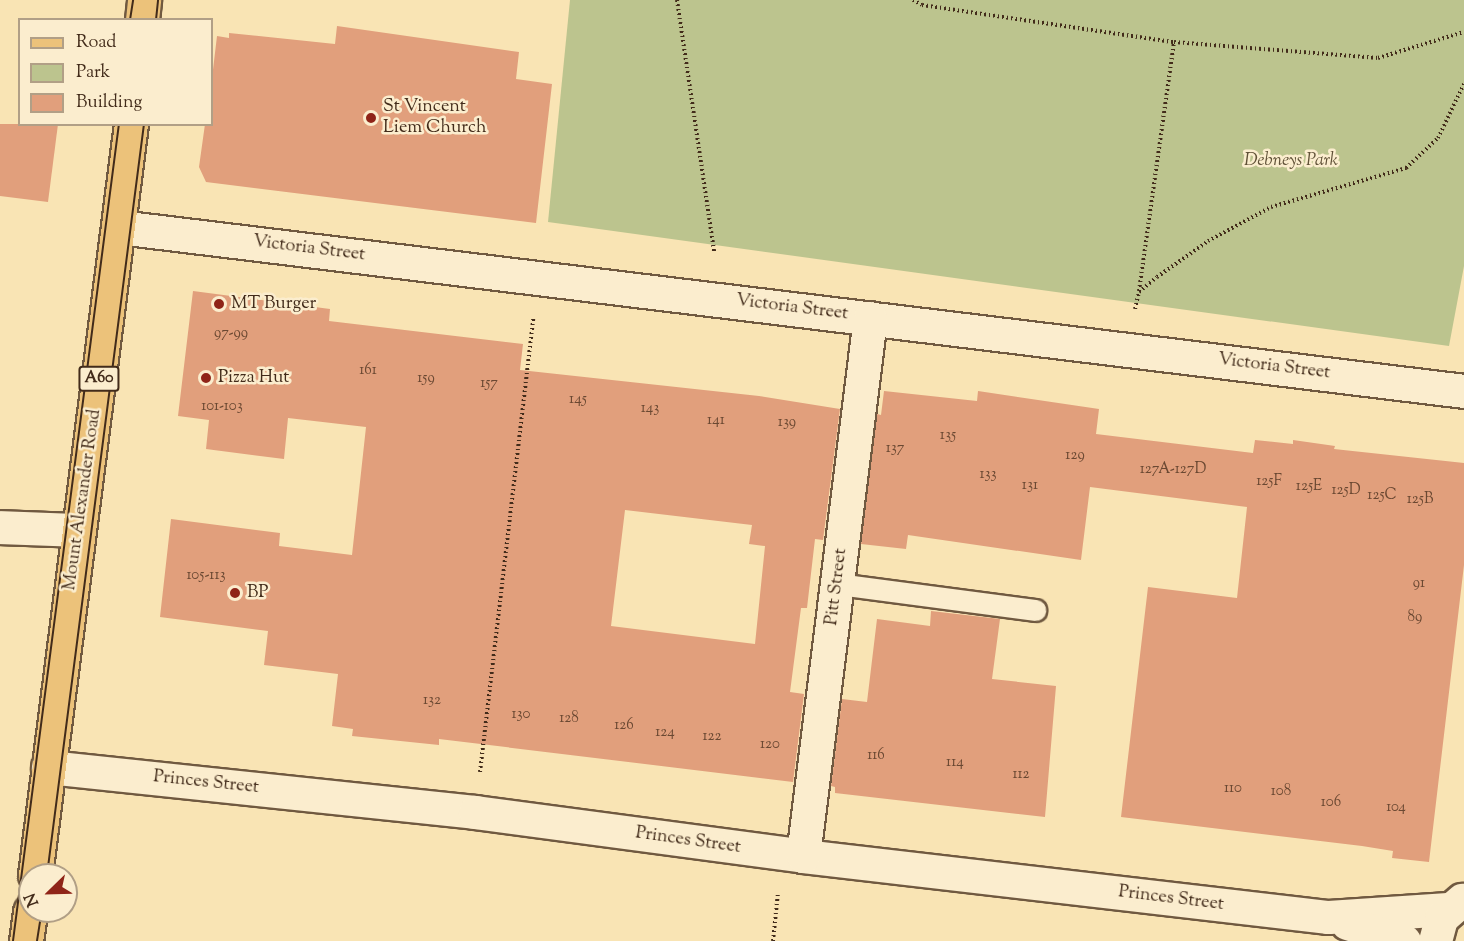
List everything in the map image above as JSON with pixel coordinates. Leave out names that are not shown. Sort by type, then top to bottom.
[{"type":"main road","points":[[142,18],[144,0]]},
{"type":"main road","name":"Mount Alexander Road","points":[[36,863],[119,228],[130,126]]},
{"type":"main road","points":[[26,941],[28,923]]},
{"type":"street","name":"Victoria Street","points":[[119,228],[538,275],[1464,391]]},
{"type":"street","name":"Pitt Street","points":[[803,856],[870,318]]},
{"type":"street","points":[[0,527],[78,530]]},
{"type":"street","name":"Princes Street","points":[[48,768],[475,812],[803,856],[1328,917],[1404,941]]},
{"type":"street","points":[[1435,941],[1441,918],[1456,904]]},
{"type":"street","name":"Princes Street","points":[[1328,917],[1456,904]]},
{"type":"lane","points":[[838,584],[1035,610]]},
{"type":"path","points":[[677,0],[714,252]]},
{"type":"path","points":[[914,0],[922,5],[1174,42],[1378,58],[1464,32]]},
{"type":"path","points":[[1125,348],[1139,292],[1174,42]]},
{"type":"path","points":[[1139,292],[1208,241],[1271,207],[1406,168],[1438,138],[1464,84]]},
{"type":"path","points":[[475,812],[538,275]]},
{"type":"green space","name":"Debneys Park","points":[[570,0],[1464,0],[1464,266],[1449,346],[548,222]]},
{"type":"building","points":[[337,26],[519,52],[516,79],[552,84],[536,223],[206,182],[199,167],[205,126],[213,126],[213,70],[217,36],[229,38],[229,33],[335,44]]},
{"type":"building","points":[[0,124],[58,126],[48,202],[0,196]]},
{"type":"building","points":[[193,291],[330,309],[329,321],[523,344],[520,370],[759,396],[840,409],[823,540],[815,539],[807,608],[801,608],[790,692],[804,694],[793,782],[439,739],[439,745],[352,736],[353,729],[332,726],[338,674],[264,665],[268,631],[160,617],[171,519],[280,533],[279,546],[352,555],[366,427],[288,418],[284,459],[206,449],[209,420],[178,416]],"holes":[[[625,510],[752,525],[749,544],[765,546],[755,644],[611,626]]]},
{"type":"building","points":[[884,391],[977,401],[978,391],[1099,409],[1096,434],[1253,453],[1255,440],[1293,444],[1293,440],[1335,446],[1334,449],[1464,463],[1464,565],[1429,862],[1392,858],[1393,851],[1362,846],[1121,817],[1148,587],[1237,598],[1247,507],[1090,487],[1081,560],[908,535],[906,549],[861,544],[877,414],[881,415]]},
{"type":"building","points":[[931,611],[1000,619],[992,679],[1056,686],[1045,817],[835,793],[835,787],[831,786],[842,699],[867,702],[877,619],[930,626]]},
{"type":"tram line","points":[[130,18],[133,0]]},
{"type":"tram line","points":[[156,18],[158,0]]},
{"type":"tram line","points":[[13,941],[119,126]]},
{"type":"tram line","points":[[49,863],[144,126]]},
{"type":"tram line","points":[[37,941],[40,923]]},
{"type":"place","name":"St Vincent Liem Church","points":[[371,118]]},
{"type":"place","name":"MT Burger","points":[[219,304]]},
{"type":"place","name":"Pizza Hut","points":[[206,378]]},
{"type":"place","name":"BP","points":[[235,593]]}]
